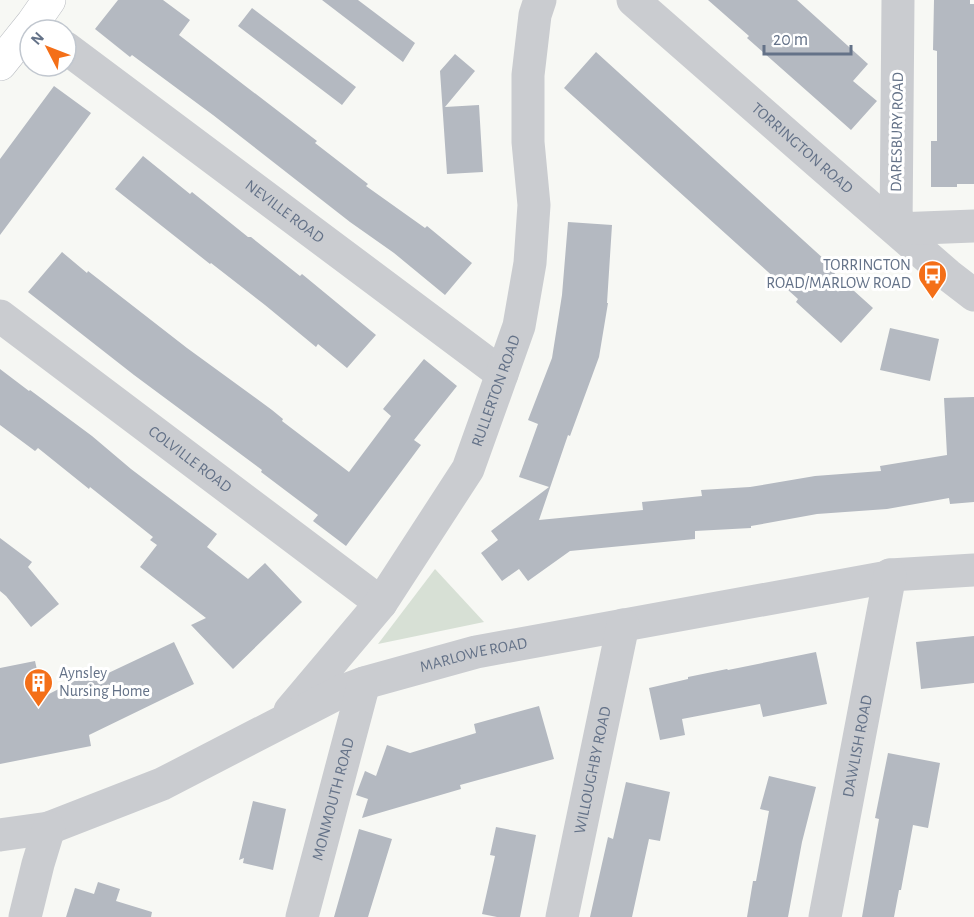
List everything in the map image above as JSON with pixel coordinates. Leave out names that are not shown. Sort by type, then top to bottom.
[{"type":"main road","points":[[0,64],[18,44]]},
{"type":"street","name":"RULLERTON ROAD","points":[[280,722],[381,603],[468,469],[519,326],[530,263],[534,205],[528,142],[528,75],[540,0]]},
{"type":"street","name":"TORRINGTON ROAD","points":[[633,0],[974,295]]},
{"type":"street","name":"DARESBURY ROAD","points":[[896,229],[898,0]]},
{"type":"street","name":"NEVILLE ROAD","points":[[78,57],[502,374]]},
{"type":"street","points":[[896,229],[974,226]]},
{"type":"street","name":"COLVILLE ROAD","points":[[0,315],[381,603]]},
{"type":"street","name":"MARLOWE ROAD","points":[[0,835],[49,828],[162,784],[340,692],[364,683],[476,652],[890,575],[974,570]]},
{"type":"street","name":"DAWLISH ROAD","points":[[825,917],[890,575]]},
{"type":"street","name":"WILLOUGHBY ROAD","points":[[562,917],[623,625]]},
{"type":"street","name":"MONMOUTH ROAD","points":[[302,917],[364,683]]},
{"type":"street","points":[[25,917],[49,828]]},
{"type":"shaded area","points":[[435,569],[484,622],[378,644]]},
{"type":"building","points":[[118,0],[163,0],[190,20],[179,35],[317,141],[315,143],[368,184],[366,186],[425,228],[427,226],[472,263],[445,295],[394,253],[350,222],[213,115],[132,55],[130,57],[95,29]]},
{"type":"building","points":[[322,0],[358,0],[415,43],[403,62]]},
{"type":"building","points":[[708,0],[797,0],[868,64],[853,81],[877,101],[851,130],[747,38],[749,36]]},
{"type":"building","points":[[934,0],[970,0],[970,4],[974,4],[974,184],[957,184],[957,187],[931,187],[931,141],[937,141],[937,51],[933,50]]},
{"type":"building","points":[[252,8],[356,87],[342,105],[238,26]]},
{"type":"building","points":[[596,52],[825,260],[822,262],[873,308],[841,343],[796,302],[798,299],[564,88]]},
{"type":"building","points":[[455,54],[475,71],[445,107],[479,105],[483,172],[447,174],[440,71]]},
{"type":"building","points":[[54,86],[91,113],[0,235],[0,159]]},
{"type":"building","points":[[143,156],[300,276],[302,274],[376,335],[347,368],[318,344],[316,347],[115,189]]},
{"type":"building","points":[[568,222],[612,225],[608,303],[599,357],[570,436],[568,435],[539,520],[643,510],[642,502],[702,496],[701,490],[750,487],[815,476],[881,471],[880,466],[947,455],[944,398],[974,397],[974,502],[950,504],[949,498],[887,509],[817,514],[751,526],[751,528],[695,531],[695,539],[570,551],[528,581],[519,569],[502,581],[481,553],[498,540],[491,531],[549,487],[519,477],[538,424],[528,420],[552,358],[562,295]]},
{"type":"building","points":[[62,252],[272,410],[283,419],[282,421],[349,472],[391,416],[383,409],[424,359],[457,386],[414,440],[421,445],[346,546],[313,521],[318,515],[261,472],[262,470],[134,375],[28,292]]},
{"type":"building","points":[[890,328],[939,339],[930,381],[880,370]]},
{"type":"building","points":[[0,369],[92,436],[131,469],[217,534],[207,547],[248,579],[265,563],[302,602],[233,669],[191,625],[206,618],[140,567],[157,545],[150,540],[153,537],[38,448],[35,451],[0,425]]},
{"type":"building","points":[[0,538],[32,562],[28,567],[59,604],[31,627],[0,591]]},
{"type":"building","points":[[974,636],[974,683],[921,689],[916,642]]},
{"type":"building","points":[[174,642],[194,684],[89,735],[91,746],[0,764],[0,668],[35,661],[43,697],[98,669],[102,676]]},
{"type":"building","points":[[816,652],[827,704],[763,717],[760,704],[682,719],[685,735],[660,740],[649,688],[688,679],[688,677]]},
{"type":"building","points":[[539,706],[554,759],[460,785],[461,789],[362,818],[368,799],[356,795],[365,771],[376,776],[387,745],[410,753],[476,733],[474,724]]},
{"type":"building","points":[[888,753],[940,763],[928,828],[913,825],[894,917],[862,917],[879,819],[875,818]]},
{"type":"building","points":[[769,776],[816,787],[802,842],[788,917],[747,917],[769,811],[760,809]]},
{"type":"building","points":[[626,782],[670,792],[660,841],[649,839],[632,917],[590,917],[608,837],[613,839]]},
{"type":"building","points":[[253,801],[286,809],[273,870],[243,863],[244,858],[239,860]]},
{"type":"building","points":[[496,827],[536,835],[520,917],[497,917],[482,914],[495,856],[490,855]]},
{"type":"building","points":[[359,829],[392,839],[368,917],[334,917]]},
{"type":"building","points":[[98,882],[120,889],[116,901],[152,912],[151,917],[66,917],[75,888],[94,894]]},
{"type":"place","name":"TORRINGTON ROAD/MARLOW ROAD","points":[[932,300]]},
{"type":"place","name":"Aynsley Nursing Home","points":[[38,708]]}]
